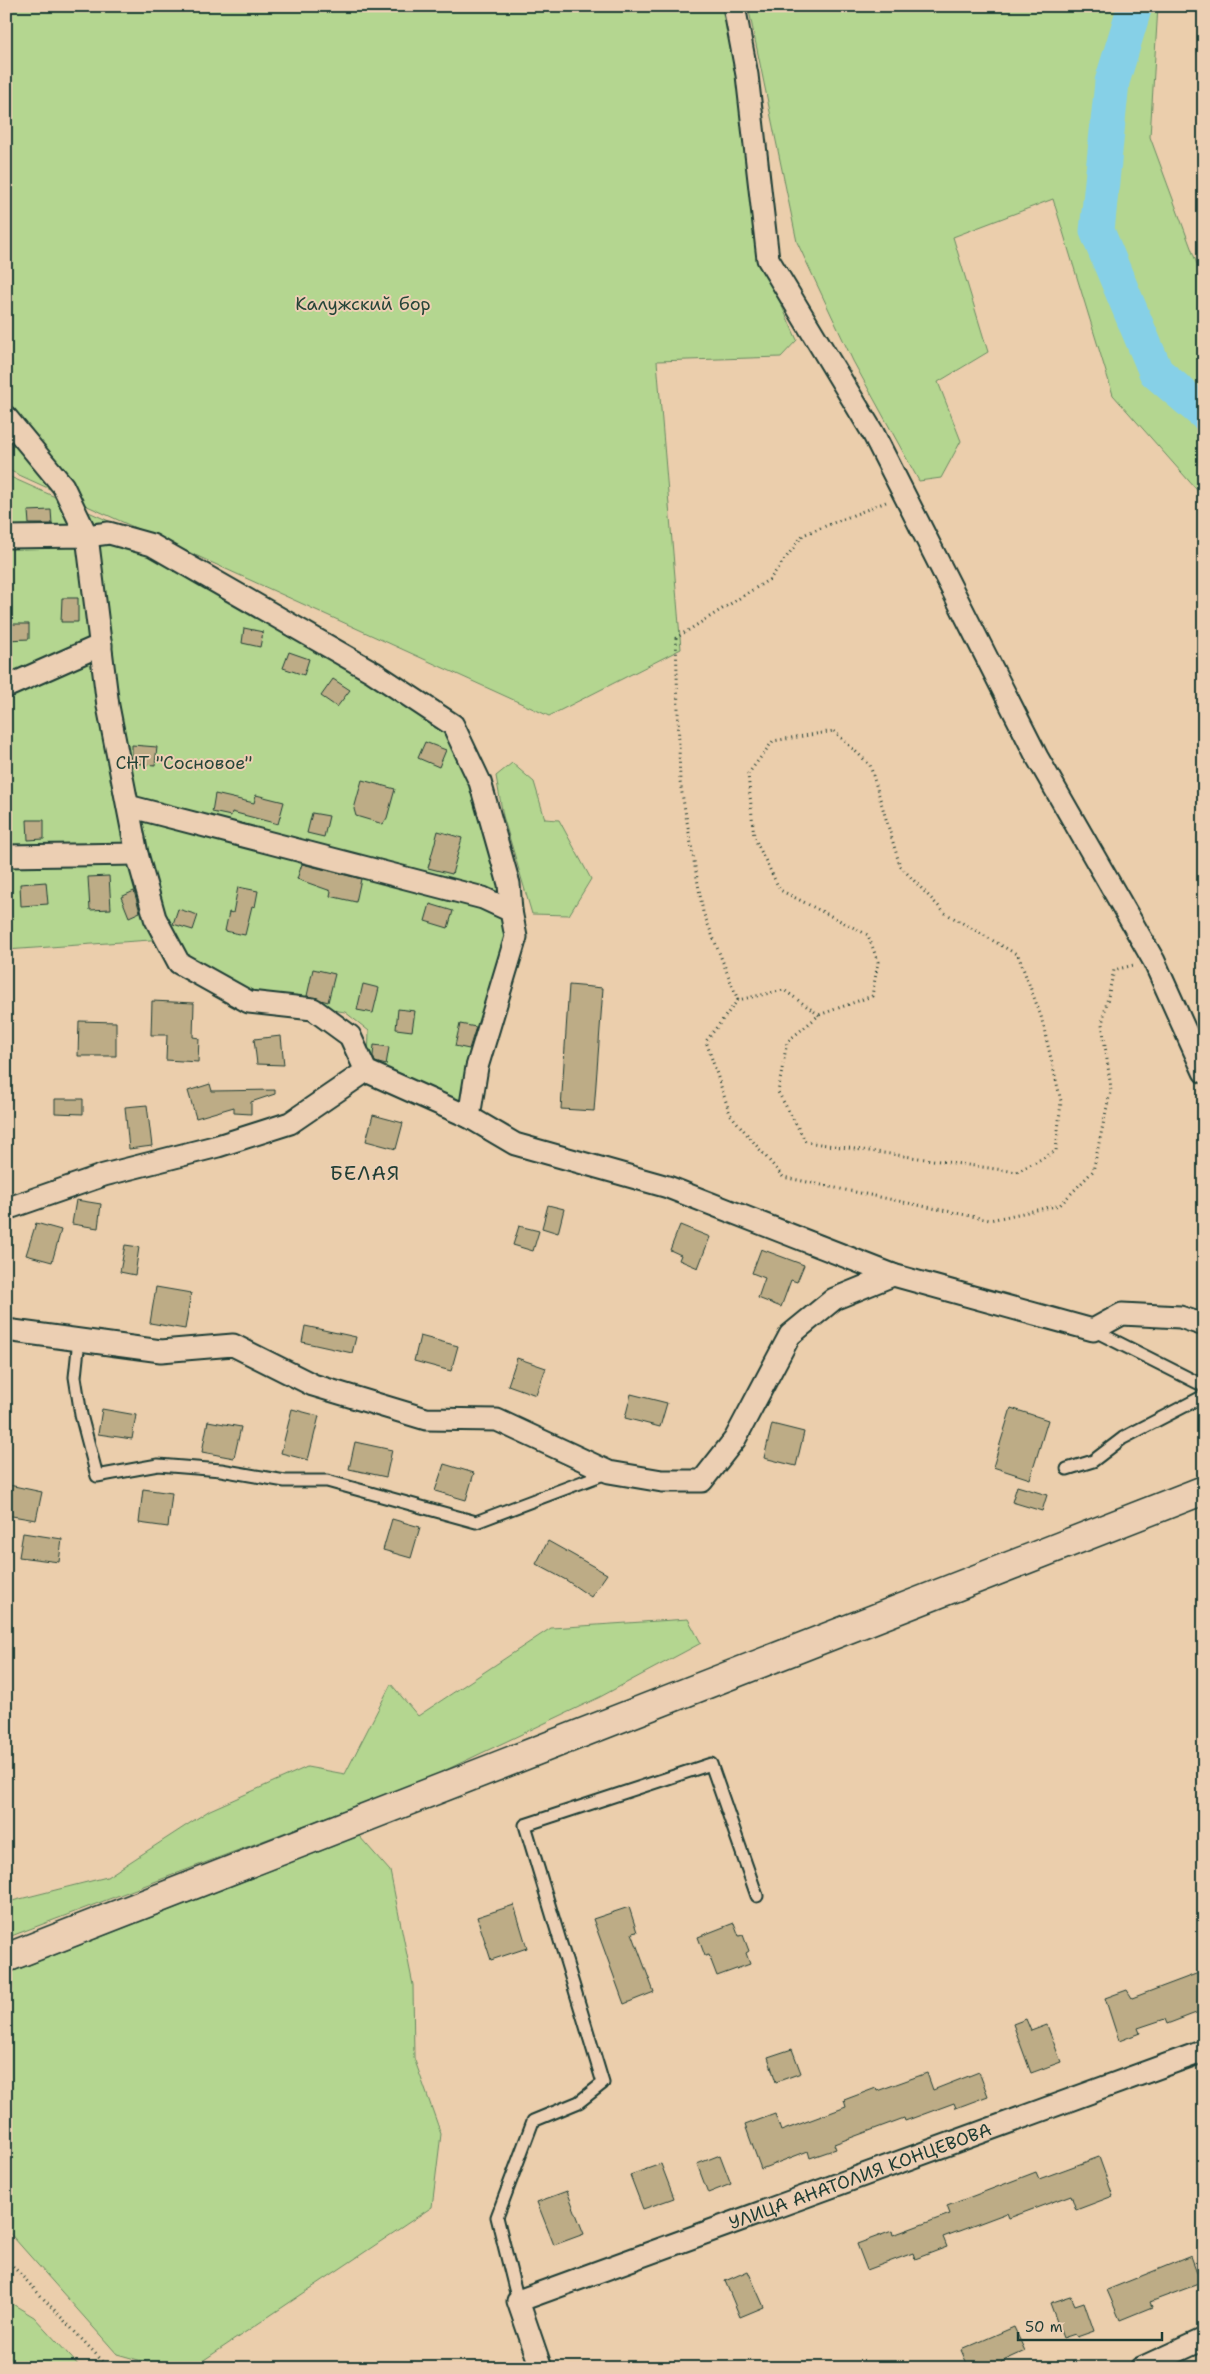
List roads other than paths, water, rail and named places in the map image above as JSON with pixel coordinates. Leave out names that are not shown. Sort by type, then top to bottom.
[{"type":"main road","points":[[6,1958],[1204,1490]]},
{"type":"street","points":[[734,6],[747,75],[768,259],[874,433],[1037,757],[1154,961],[1204,1072]]},
{"type":"street","points":[[6,417],[63,486],[87,536],[108,706],[137,854],[155,918],[179,963],[249,1002],[313,1009],[350,1036],[366,1071],[468,1117],[515,1144],[668,1187],[893,1275],[1093,1330],[1122,1314],[1180,1317],[1204,1325]]},
{"type":"street","points":[[6,537],[87,536],[110,533],[152,545],[373,672],[453,725],[480,782],[509,884],[511,911],[516,937],[477,1068],[468,1117]]},
{"type":"street","points":[[6,687],[101,645]]},
{"type":"street","points":[[128,806],[483,898],[511,911]]},
{"type":"street","points":[[6,856],[137,854]]},
{"type":"street","points":[[6,1209],[104,1175],[218,1146],[290,1123],[366,1071]]},
{"type":"street","points":[[6,1330],[161,1351],[233,1345],[313,1385],[426,1419],[497,1420],[609,1472],[662,1481],[702,1481],[735,1439],[790,1335],[834,1299],[893,1275]]},
{"type":"street","name":"УЛИЦА АНАТОЛИЯ КОНЦЕВОВА","points":[[518,2301],[1204,2051]]},
{"type":"street","points":[[518,2301],[541,2368]]},
{"type":"street","points":[[1141,2368],[1204,2339]]},
{"type":"lane","points":[[1093,1330],[1204,1386]]},
{"type":"lane","points":[[79,1340],[75,1377],[81,1415],[98,1476],[158,1465],[220,1470],[285,1481],[327,1481],[476,1522],[609,1472]]},
{"type":"lane","points":[[1067,1469],[1093,1462],[1123,1438],[1204,1396]]},
{"type":"lane","points":[[518,2301],[496,2217],[532,2121],[579,2102],[603,2083],[525,1824],[711,1764],[757,1896]]},
{"type":"waterway","points":[[1135,6],[1112,82],[1097,231],[1156,372],[1204,413]]},
{"type":"district","name":"БЕЛАЯ","points":[[365,1173]]},
{"type":"park label","name":"Калужский бор","points":[[363,304]]},
{"type":"park label","name":"СНТ \"Сосновое\"","points":[[184,763]]}]
